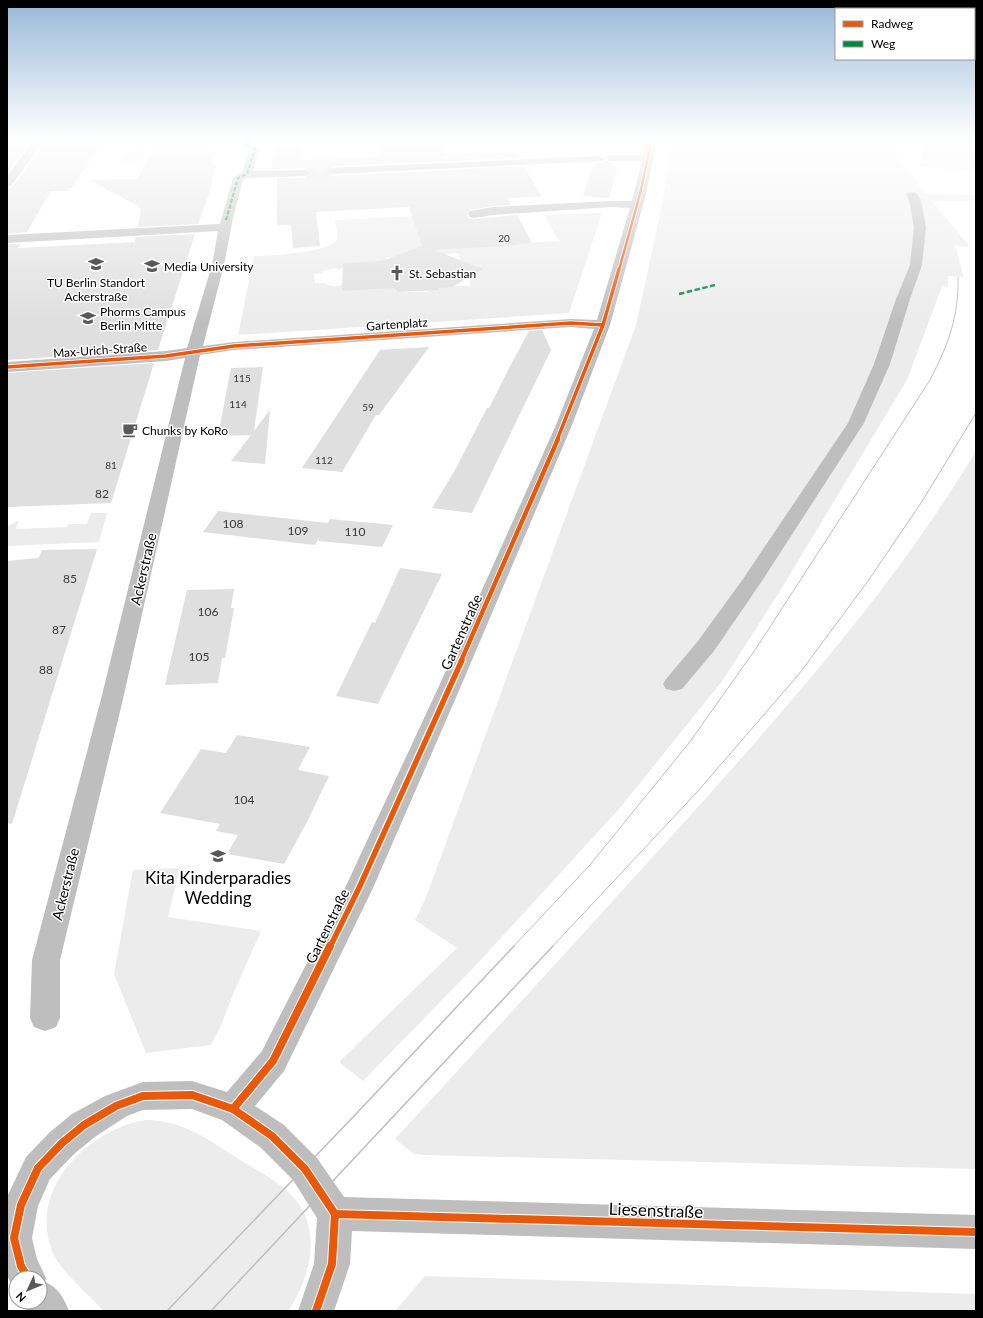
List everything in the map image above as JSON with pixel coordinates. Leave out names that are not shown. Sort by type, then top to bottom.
[{"type":"street","name":"Ackerstraße","points":[[45,1018],[46,960],[112,699],[194,351],[218,265],[225,227],[232,200]]},
{"type":"street","name":"Gartenstraße","points":[[233,1109],[273,1061],[359,888],[450,686],[558,440],[603,325],[638,200]]},
{"type":"street","points":[[674,684],[706,646],[752,581],[856,423],[882,364],[903,298],[916,265],[920,227],[915,200]]},
{"type":"street","points":[[474,214],[493,211],[611,204],[637,205]]},
{"type":"street","points":[[7,239],[225,227]]},
{"type":"street","name":"Gartenplatz","points":[[194,351],[234,346],[564,323],[603,325]]},
{"type":"street","name":"Max-Urich-Straße","points":[[7,367],[163,356],[194,351]]},
{"type":"street","points":[[23,1270],[14,1238],[14,1205],[38,1168],[62,1143],[84,1125],[116,1106],[143,1096],[192,1095],[233,1109],[272,1136],[305,1170],[335,1214],[332,1264],[316,1311]]},
{"type":"street","name":"Liesenstraße","points":[[335,1214],[976,1232]]},
{"type":"shaded area","points":[[663,200],[976,200],[976,201],[932,201],[970,247],[955,246],[964,277],[948,276],[948,287],[942,286],[907,380],[780,591],[723,680],[619,809],[479,962],[363,1081],[340,1063],[341,1060],[457,948],[415,920],[425,900],[636,325]]},
{"type":"shaded area","points":[[602,213],[569,313],[238,335],[254,256],[312,251],[332,244],[338,239],[335,220],[417,216],[503,244],[504,246],[519,245],[519,243],[559,241],[544,215]],"holes":[[[459,254],[461,261],[475,266],[468,278],[469,281],[472,281],[469,282],[472,286],[438,286],[427,292],[397,292],[396,289],[392,288],[342,284],[334,286],[325,285],[325,283],[315,283],[314,274],[323,273],[323,271],[337,268],[339,270],[342,268],[383,261],[387,259],[387,257],[398,257],[398,255]]]},
{"type":"shaded area","points":[[976,451],[976,1169],[425,1155],[414,1154],[395,1139],[697,808],[809,680],[914,546]]},
{"type":"shaded area","points":[[91,513],[107,513],[99,542],[7,546],[7,527],[19,520],[16,529],[67,527],[68,524],[87,524]]},
{"type":"shaded area","points":[[180,868],[168,917],[261,931],[220,1028],[211,1045],[146,1053],[114,974],[133,870]]},
{"type":"shaded area","points":[[146,1120],[160,1121],[183,1127],[205,1137],[267,1176],[294,1198],[303,1211],[311,1240],[307,1270],[296,1298],[288,1311],[104,1311],[61,1267],[52,1251],[47,1228],[49,1205],[56,1184],[69,1165],[85,1149],[104,1135],[125,1126]]},
{"type":"shaded area","points":[[425,1276],[976,1294],[976,1311],[395,1311]]},
{"type":"building","points":[[7,200],[46,200],[27,232],[7,234]]},
{"type":"building","points":[[126,200],[207,200],[198,224],[138,227],[141,208]]},
{"type":"building","points":[[277,200],[509,200],[511,205],[470,210],[467,215],[474,219],[517,215],[532,243],[434,250],[483,269],[452,287],[439,288],[439,290],[397,292],[396,289],[392,288],[342,291],[343,263],[383,261],[382,260],[422,246],[409,207],[316,212],[320,246],[293,248],[291,225],[277,225]]},
{"type":"building","points":[[195,234],[158,350],[7,360],[7,244],[20,244],[18,248],[135,242],[135,237]]},
{"type":"building","points":[[542,330],[551,350],[472,513],[432,508],[455,470],[487,408],[489,408],[529,331]]},
{"type":"building","points":[[429,347],[379,415],[376,415],[342,472],[302,468],[380,350]]},
{"type":"building","points":[[154,363],[111,503],[7,507],[7,373]]},
{"type":"building","points":[[263,367],[254,431],[270,410],[265,464],[231,461],[251,435],[218,436],[231,368]]},
{"type":"building","points":[[218,511],[328,523],[330,519],[393,525],[382,547],[318,541],[320,536],[315,545],[203,532]]},
{"type":"building","points":[[97,549],[12,824],[7,823],[7,561],[39,558],[42,550]]},
{"type":"building","points":[[400,568],[442,574],[378,704],[336,696],[372,622],[375,623]]},
{"type":"building","points":[[234,589],[231,608],[234,608],[225,658],[222,658],[218,683],[165,685],[187,590]]},
{"type":"building","points":[[237,735],[310,747],[298,770],[329,776],[308,820],[284,864],[227,854],[238,835],[216,831],[220,824],[160,813],[201,749],[226,753]]},
{"type":"tram line","points":[[513,947],[589,866],[689,743],[757,647],[930,380],[942,355],[951,330],[957,305],[958,277]]},
{"type":"tram line","points":[[552,947],[698,791],[799,674],[868,581],[921,503],[976,413]]},
{"type":"tram line","points":[[167,1311],[355,1115],[514,946]]},
{"type":"tram line","points":[[211,1311],[553,946]]},
{"type":"marked path","points":[[226,220],[232,200]]},
{"type":"marked path","points":[[679,294],[715,285]]},
{"type":"cycle path","points":[[233,1109],[273,1061],[359,888],[450,686],[564,425],[603,325],[638,200]]},
{"type":"cycle path","points":[[7,367],[166,356],[234,346],[571,323],[603,325]]},
{"type":"cycle path","points":[[23,1270],[14,1238],[21,1205],[38,1168],[62,1143],[84,1125],[116,1106],[143,1096],[192,1095],[233,1109],[272,1136],[305,1169],[335,1214],[332,1264],[316,1311]]},
{"type":"cycle path","points":[[335,1214],[976,1232]]},
{"type":"place","name":"TU Berlin Standort Ackerstraße","points":[[96,264]]},
{"type":"place","name":"Media University","points":[[152,266]]},
{"type":"place","name":"St. Sebastian","points":[[397,273]]},
{"type":"place","name":"Phorms Campus Berlin Mitte","points":[[88,318]]},
{"type":"place","name":"Chunks by KoRo","points":[[130,430]]},
{"type":"place","name":"Kita Kinderparadies Wedding","points":[[218,856]]}]
